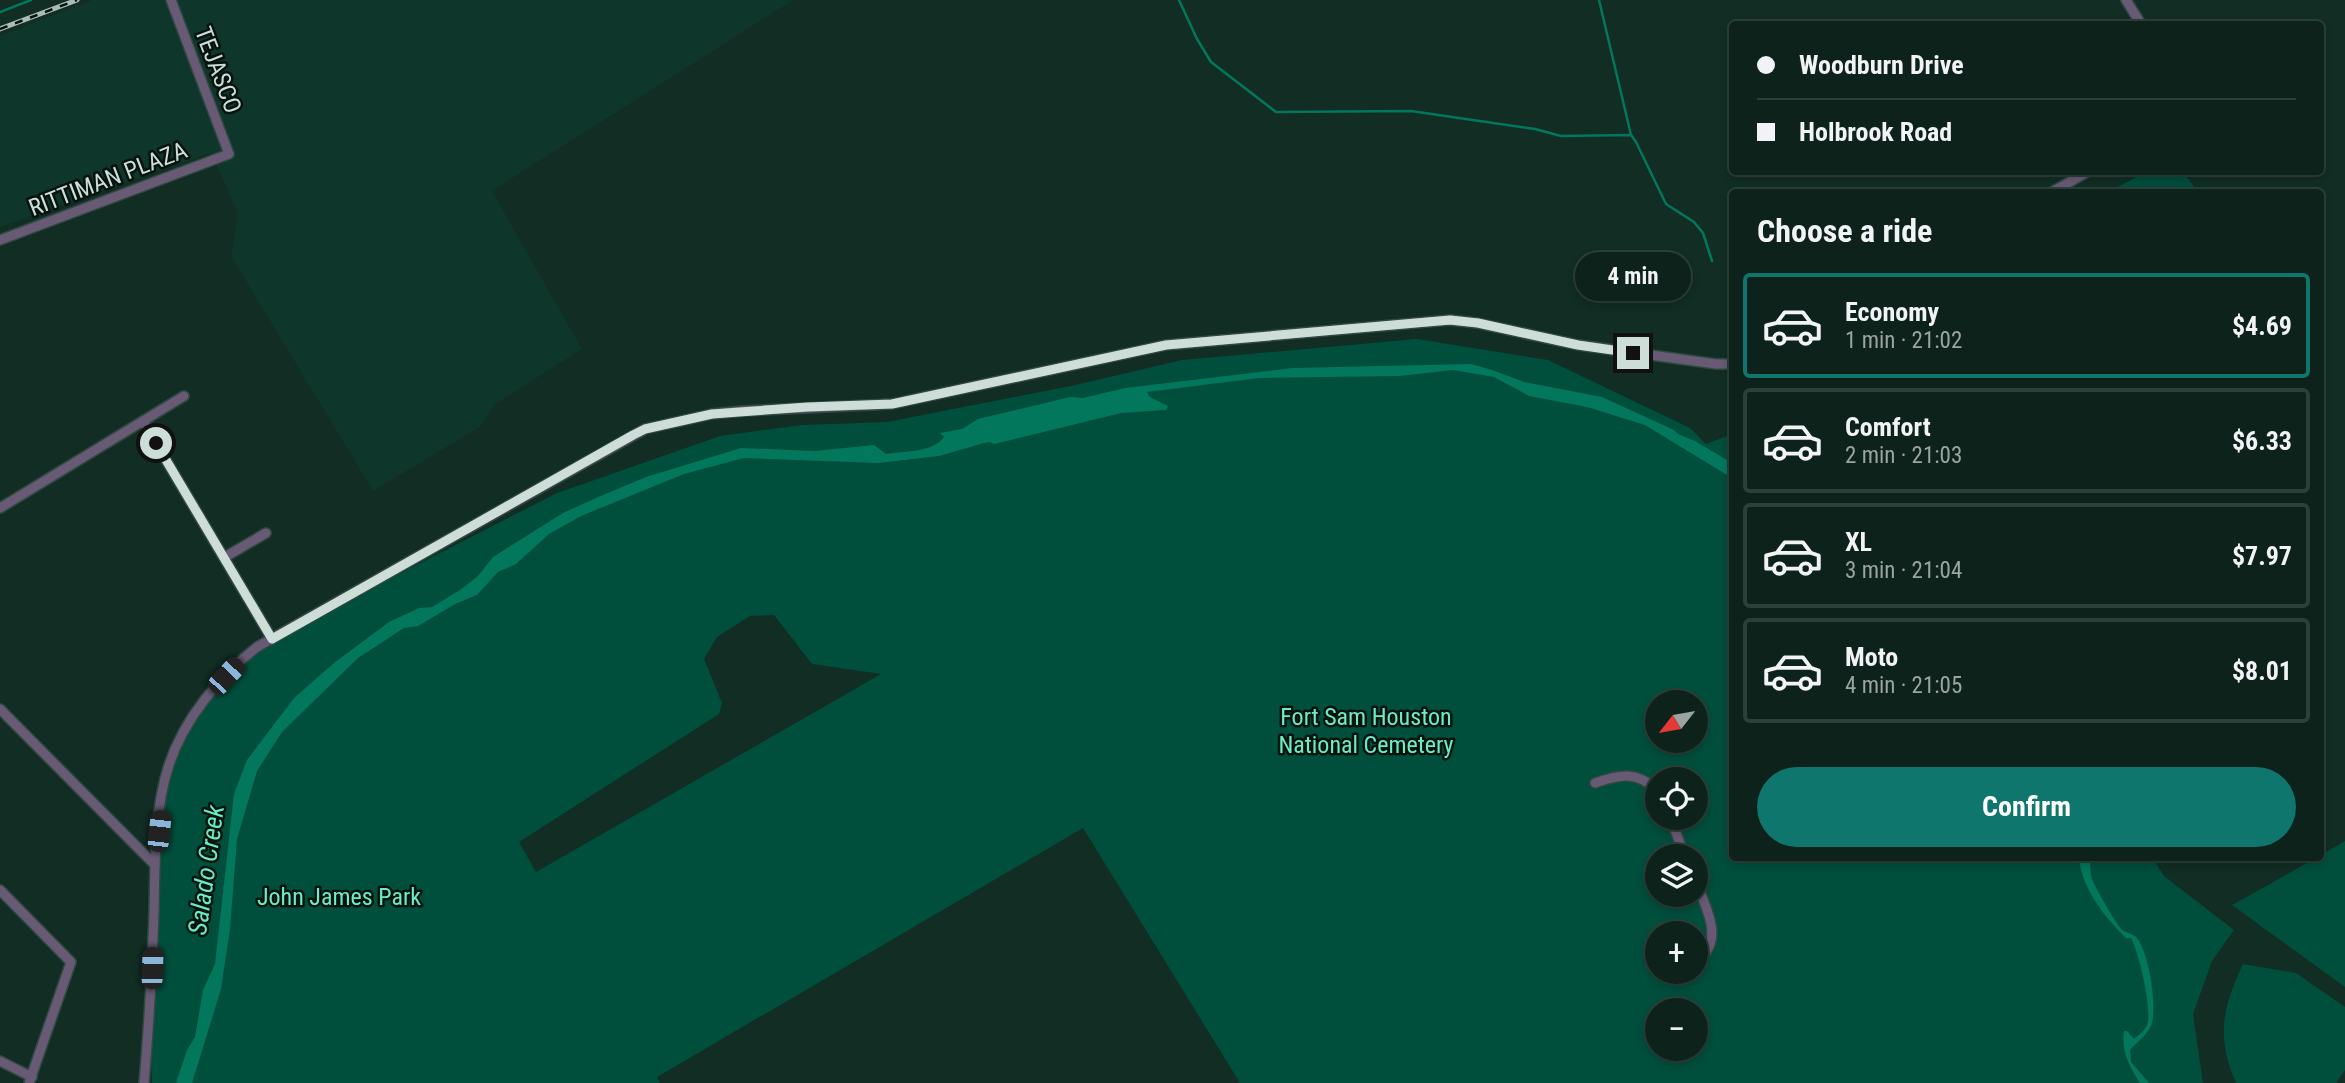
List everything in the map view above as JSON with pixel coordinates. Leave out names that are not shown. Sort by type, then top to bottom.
[{"type":"street","name":"TEJASCO","points":[[171,0],[229,154]]},
{"type":"street","points":[[2126,0],[2139,21]]},
{"type":"street","name":"RITTIMAN PLAZA","points":[[0,240],[229,154]]},
{"type":"street","points":[[2057,189],[2082,175]]},
{"type":"street","points":[[144,1083],[155,865],[164,785],[170,763],[187,729],[214,688],[257,647],[645,429],[712,414],[892,404],[1166,345],[1450,320],[1478,323],[1578,345],[1716,364],[1729,363]]},
{"type":"street","points":[[0,508],[144,423],[184,396]]},
{"type":"street","points":[[144,423],[272,639]]},
{"type":"street","points":[[225,557],[266,533]]},
{"type":"street","points":[[0,709],[155,865]]},
{"type":"street","points":[[1595,783],[1628,774],[1645,781]]},
{"type":"street","points":[[0,890],[71,962],[30,1080],[0,1061]]},
{"type":"street","points":[[1706,907],[1713,931],[1708,950]]},
{"type":"shaded area","points":[[92,0],[793,0],[492,191],[582,349],[494,405],[480,427],[373,491],[231,256],[238,213],[211,153],[0,227],[0,36]]},
{"type":"shaded area","points":[[1471,364],[1524,382],[1602,397],[1674,430],[1729,461],[1729,476],[1645,425],[1587,407],[1529,396],[1494,377],[1453,370],[1399,376],[1259,378],[1147,392],[1150,397],[1168,406],[1166,410],[1121,413],[994,444],[984,443],[939,456],[878,463],[744,458],[684,474],[581,516],[549,534],[516,564],[498,572],[477,595],[455,604],[418,626],[404,628],[358,658],[282,732],[257,771],[237,839],[230,929],[221,989],[192,1083],[176,1083],[187,1050],[195,1037],[203,990],[215,964],[234,794],[247,760],[294,698],[334,663],[389,622],[419,608],[432,607],[460,590],[478,576],[493,557],[563,513],[646,477],[741,448],[815,451],[874,445],[886,454],[909,452],[932,446],[944,437],[940,433],[962,429],[978,419],[1070,397],[1083,398],[1125,388],[1292,368]]},
{"type":"shaded area","points":[[2080,861],[2090,861],[2092,879],[2115,921],[2122,930],[2136,937],[2145,954],[2153,994],[2153,1018],[2149,1030],[2130,1050],[2131,1062],[2149,1083],[2140,1083],[2129,1064],[2124,1045],[2124,1031],[2134,1039],[2148,1022],[2146,992],[2137,955],[2131,938],[2126,938],[2095,901]]},
{"type":"green space","points":[[2140,175],[2185,175],[2196,189],[2114,189]]},
{"type":"green space","name":"Fort Sam Houston National Cemetery","points":[[1417,339],[1548,360],[1690,428],[1706,444],[1729,435],[1729,861],[2155,861],[2164,876],[2234,930],[2212,961],[2193,1014],[2203,1083],[1240,1083],[1083,828],[657,1077],[660,1083],[152,1083],[149,1022],[157,848],[166,776],[194,717],[226,675],[272,639],[557,493],[720,436],[802,425],[887,422],[1071,386],[1182,360]],"holes":[[[774,615],[812,664],[881,674],[536,872],[519,842],[719,714],[722,703],[704,659],[717,637],[750,616]]]},
{"type":"green space","points":[[2345,841],[2345,987],[2232,905],[2311,861],[2324,861],[2324,853]]},
{"type":"green space","points":[[2243,964],[2296,973],[2345,1007],[2345,1070],[2336,1083],[2236,1083],[2226,1051],[2224,1023],[2230,995]]},
{"type":"waterway","points":[[0,12],[31,0]]},
{"type":"waterway","points":[[1179,0],[1211,62],[1276,112],[1411,111],[1535,129],[1561,136],[1631,135],[1666,204],[1694,222],[1703,233],[1712,261]]},
{"type":"waterway","points":[[1599,0],[1631,135]]},
{"type":"railway","points":[[0,29],[77,0]]},
{"type":"route","points":[[156,443],[272,639],[633,435],[645,429],[712,414],[892,404],[1166,345],[1450,320],[1633,353]]},
{"type":"water label","name":"Salado Creek","points":[[206,870]]},
{"type":"park label","name":"John James Park","points":[[339,897]]}]
